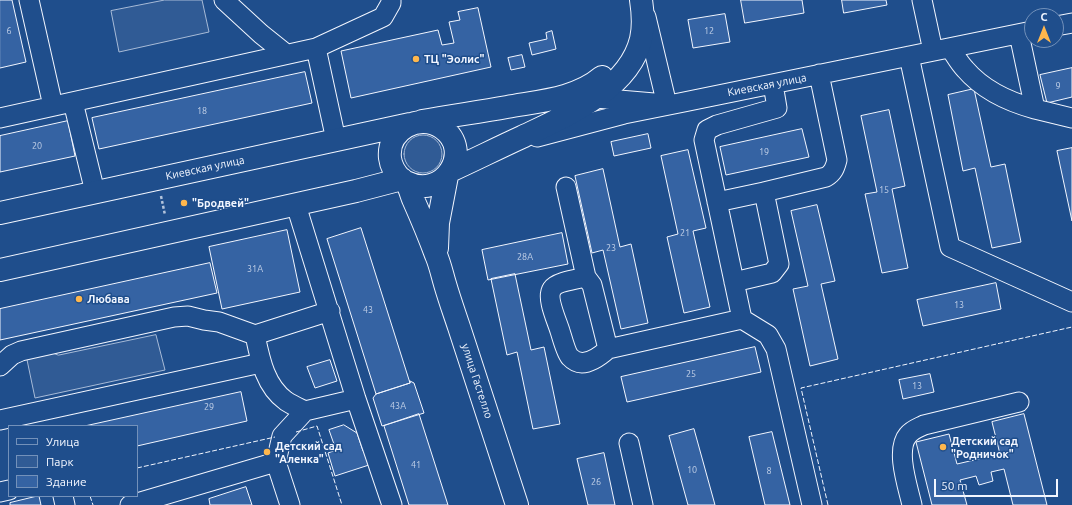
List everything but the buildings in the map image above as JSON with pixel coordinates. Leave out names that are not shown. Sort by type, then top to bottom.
[{"type":"main road","name":"Киевская улица","points":[[449,174],[504,145],[573,112],[596,98],[613,84],[622,74],[636,53],[641,40],[643,29],[641,0]]},
{"type":"main road","name":"Киевская улица","points":[[0,213],[416,122],[558,98],[581,90],[595,83],[617,64],[633,40],[640,15],[641,0]]},
{"type":"main road","points":[[558,98],[596,98]]},
{"type":"main road","points":[[416,122],[433,123],[442,128],[452,140],[455,156],[449,174],[438,223],[437,257],[404,181],[392,167],[390,157],[391,146],[398,132],[416,122]]},
{"type":"main road","points":[[0,270],[404,181],[415,186],[430,186],[439,182],[449,174]]},
{"type":"main road","name":"улица Гастелло","points":[[437,257],[517,505]]},
{"type":"street","points":[[29,0],[53,106]]},
{"type":"street","points":[[224,0],[261,34],[286,54]]},
{"type":"street","points":[[0,118],[316,48],[383,17],[391,3],[391,0]]},
{"type":"street","points":[[596,98],[667,105],[641,0]]},
{"type":"street","points":[[922,0],[941,50],[982,85],[1007,100],[1035,109],[1072,118]]},
{"type":"street","name":"Киевская улица","points":[[504,145],[624,114],[1024,33]]},
{"type":"street","points":[[316,48],[336,140]]},
{"type":"street","points":[[1027,48],[1035,109]]},
{"type":"street","points":[[909,56],[950,247],[1072,302]]},
{"type":"street","points":[[717,202],[826,178],[832,173],[837,160],[819,74]]},
{"type":"street","points":[[742,319],[704,140],[707,130],[717,125],[777,108],[773,84]]},
{"type":"street","points":[[73,102],[94,192]]},
{"type":"street","points":[[566,187],[586,277],[592,285],[608,349]]},
{"type":"street","points":[[734,282],[772,273],[779,264],[764,192]]},
{"type":"street","points":[[296,205],[356,399],[392,505]]},
{"type":"street","points":[[586,277],[555,285],[551,290],[550,300],[569,356],[578,362],[587,362],[597,358],[608,349],[742,319],[768,335],[776,348],[812,505]]},
{"type":"street","points":[[0,366],[12,355],[21,351],[181,316],[219,322],[255,335],[330,311]]},
{"type":"street","points":[[255,335],[261,363],[268,378],[286,401],[305,411]]},
{"type":"street","points":[[0,420],[261,363]]},
{"type":"street","points":[[290,505],[276,462],[282,436],[305,411],[356,399]]},
{"type":"street","points":[[912,505],[902,455],[904,444],[908,435],[915,429],[924,425],[1019,402]]},
{"type":"street","points":[[629,443],[643,505]]},
{"type":"street","points":[[130,505],[276,462]]},
{"type":"path","points":[[157,179],[169,233]]},
{"type":"green space","points":[[165,0],[202,0],[209,32],[119,52],[111,11]]},
{"type":"green space","points":[[423,135],[433,138],[439,144],[442,154],[439,164],[433,170],[423,173],[413,170],[407,164],[404,154],[407,144],[413,138]]},
{"type":"green space","points":[[156,335],[165,370],[35,398],[26,355],[45,350],[58,355]]},
{"type":"fence","points":[[828,505],[801,388],[1072,327]]},
{"type":"fence","points":[[296,432],[317,426],[342,505]]},
{"type":"fence","points":[[138,468],[275,437]]},
{"type":"fence","points":[[90,497],[93,505]]},
{"type":"place","name":"ТЦ \"Эолис\"","points":[[416,59]]},
{"type":"place","name":"\"Бродвей\"","points":[[184,203]]},
{"type":"place","name":"Любава","points":[[79,299]]},
{"type":"place","name":"Детский сад \"Родничок\"","points":[[943,447]]},
{"type":"place","name":"Детский сад \"Аленка\"","points":[[267,452]]}]
